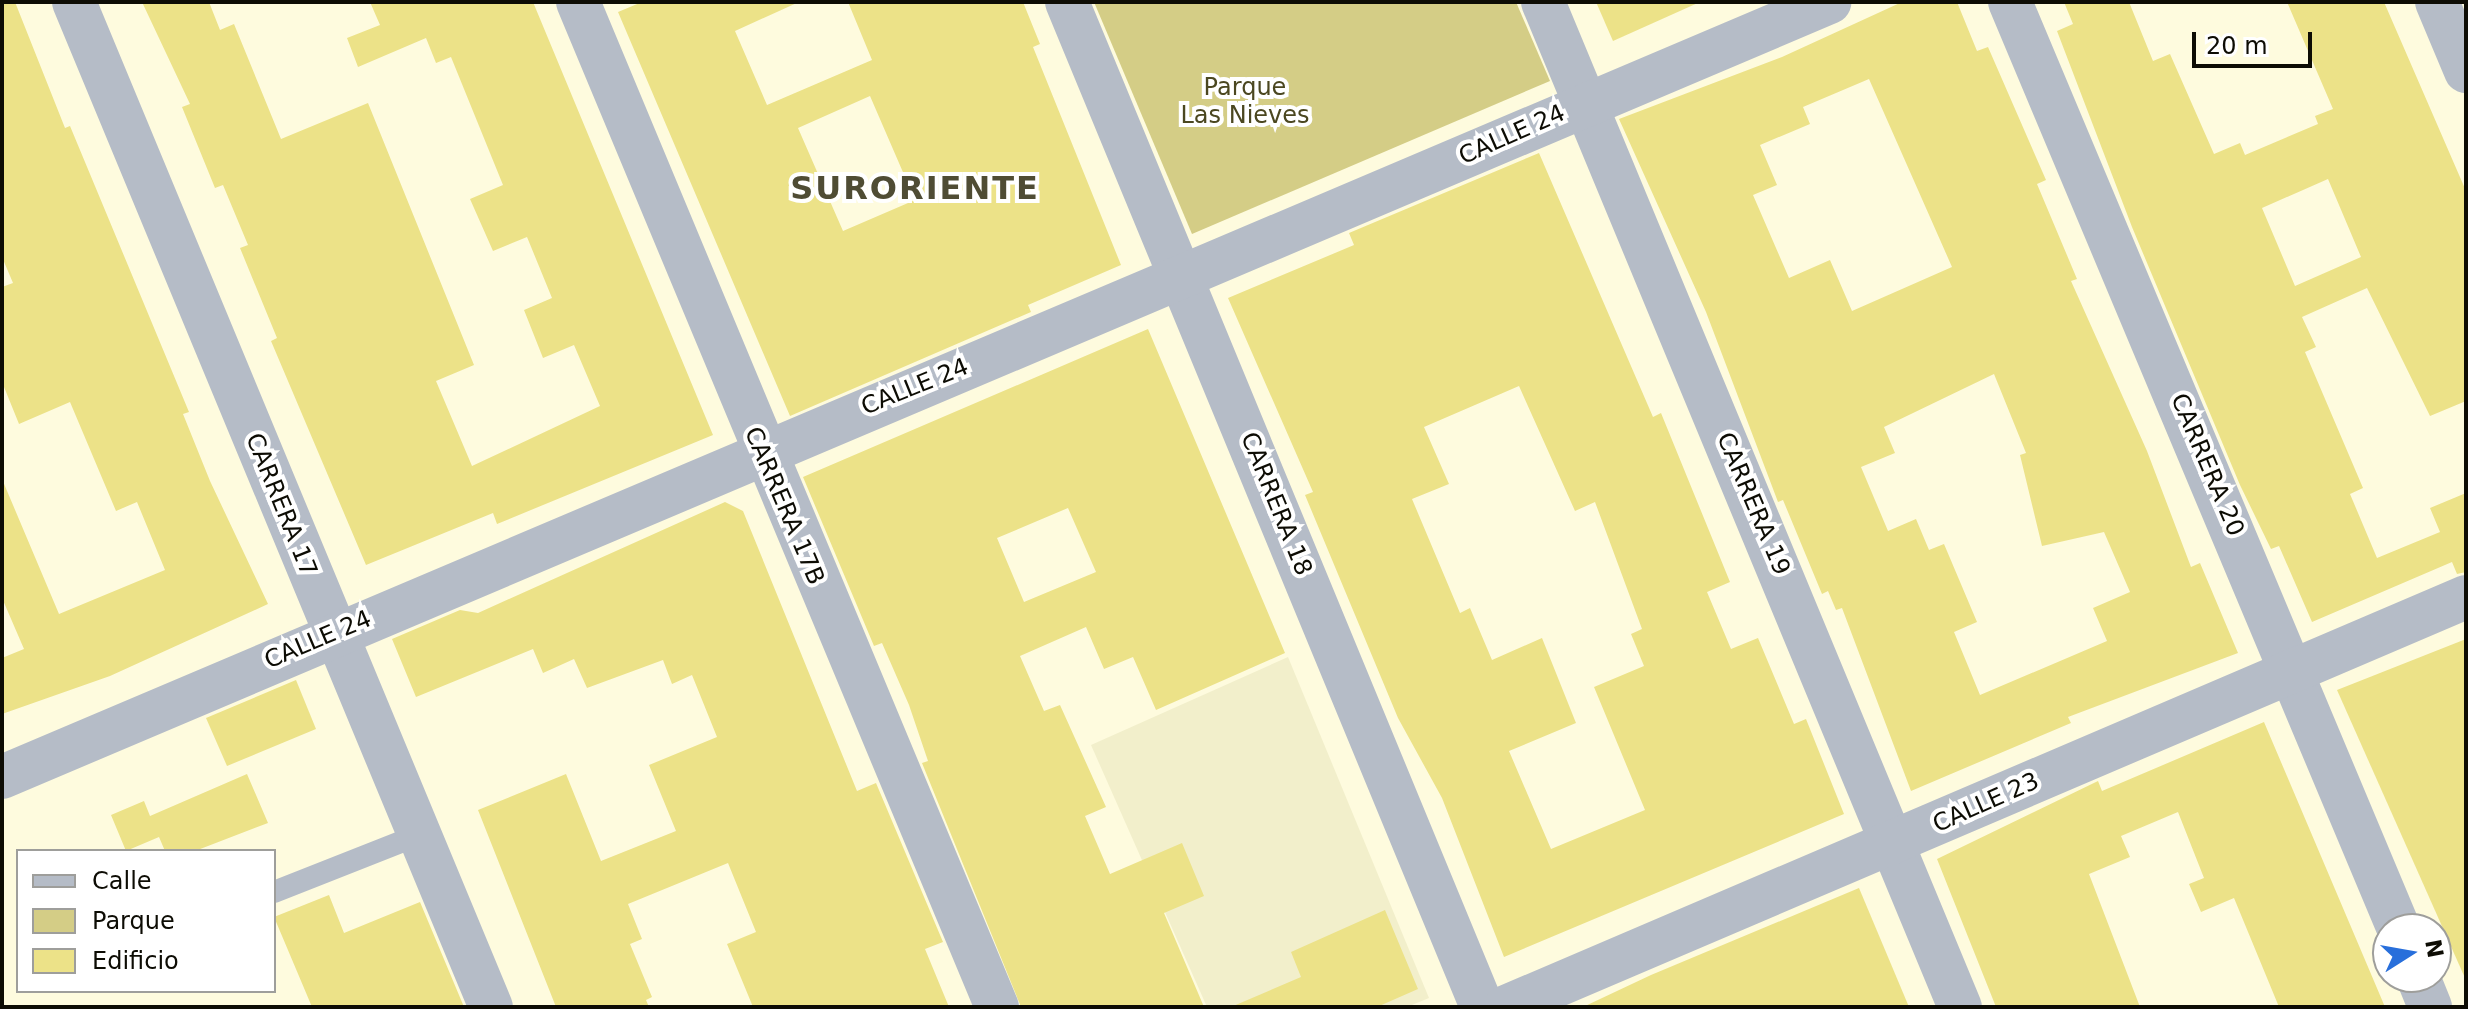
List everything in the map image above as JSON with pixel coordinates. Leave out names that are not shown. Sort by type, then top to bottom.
[{"type":"street","name":"CARRERA 17","points":[[74,2],[491,1007]]},
{"type":"street","name":"CARRERA 17B","points":[[578,2],[760,450],[997,1007]]},
{"type":"street","name":"CARRERA 18","points":[[1067,2],[1184,278],[1482,1007]]},
{"type":"street","name":"CARRERA 19","points":[[1543,2],[1960,1007]]},
{"type":"street","name":"CALLE 24","points":[[2,777],[760,450],[1184,278],[1586,102],[1830,2]]},
{"type":"street","name":"CARRERA 20","points":[[2010,2],[2293,667],[2393,913]]},
{"type":"street","points":[[2437,2],[2466,71]]},
{"type":"street","name":"CALLE 23","points":[[1506,1007],[1894,844],[2293,667],[2466,597]]},
{"type":"lane","points":[[276,891],[419,835]]},
{"type":"shaded area","points":[[1288,657],[1429,998],[1407,1007],[1207,1007],[1091,745]]},
{"type":"green space","name":"Parque Las Nieves","points":[[1094,2],[1516,2],[1550,81],[1192,234]]},
{"type":"building","points":[[2,2],[15,2],[65,128],[70,126],[189,412],[183,414],[210,481],[268,604],[110,676],[2,714],[2,658],[24,649],[2,598],[2,479],[59,614],[165,570],[137,502],[116,511],[70,402],[19,424],[2,382],[2,287],[13,283],[2,257]]},
{"type":"building","points":[[142,2],[209,2],[220,30],[234,24],[281,139],[368,103],[474,365],[436,381],[472,466],[600,406],[574,345],[543,358],[524,310],[552,298],[527,237],[493,251],[470,199],[503,185],[451,57],[436,63],[426,38],[358,67],[347,38],[380,25],[370,2],[533,2],[713,435],[497,524],[493,513],[366,565],[271,341],[277,338],[240,248],[248,245],[223,185],[215,188],[182,107],[190,104]]},
{"type":"building","points":[[642,2],[799,2],[735,31],[767,105],[872,60],[848,2],[1023,2],[1040,44],[1033,47],[1121,265],[1028,305],[1031,312],[790,416],[618,12]],"holes":[[[870,96],[915,200],[843,231],[798,128]]]},
{"type":"building","points":[[1596,2],[1700,2],[1613,41]]},
{"type":"building","points":[[1902,2],[1957,2],[1977,51],[1988,47],[2046,180],[2037,184],[2077,279],[2071,281],[2147,451],[2191,567],[2200,563],[2238,653],[2068,717],[2071,723],[1911,791],[1842,608],[1836,610],[1828,591],[1822,594],[1783,500],[1778,502],[1706,312],[1619,119],[1782,57]],"holes":[[[1869,79],[1952,267],[1852,311],[1830,260],[1789,278],[1753,195],[1777,185],[1760,145],[1810,124],[1803,107]],[[1994,374],[2026,453],[2020,455],[2042,546],[2104,532],[2130,592],[2093,608],[2107,641],[1980,695],[1954,632],[1977,622],[1944,544],[1929,550],[1916,519],[1888,531],[1861,467],[1895,453],[1884,427]]]},
{"type":"building","points":[[2064,2],[2129,2],[2153,61],[2170,54],[2214,154],[2240,143],[2245,155],[2318,124],[2315,116],[2333,109],[2287,2],[2384,2],[2466,191],[2466,401],[2430,416],[2367,288],[2302,317],[2316,347],[2305,352],[2363,488],[2350,494],[2377,558],[2440,532],[2430,508],[2466,493],[2466,572],[2457,574],[2452,562],[2312,622],[2279,546],[2271,549],[2240,485],[2132,227],[2057,31],[2073,24]],"holes":[[[2328,179],[2361,257],[2295,286],[2262,208]]]},
{"type":"building","points":[[1539,153],[1653,417],[1661,413],[1730,582],[1707,592],[1731,649],[1758,638],[1794,724],[1806,719],[1844,814],[1504,957],[1442,798],[1398,718],[1305,495],[1313,492],[1228,298],[1354,245],[1349,233]],"holes":[[[1519,386],[1575,511],[1595,502],[1642,629],[1631,634],[1644,666],[1594,687],[1645,810],[1551,849],[1509,751],[1576,723],[1542,638],[1492,660],[1470,608],[1460,613],[1412,499],[1449,484],[1424,427]]]},
{"type":"building","points":[[1148,329],[1285,653],[1156,710],[1133,657],[1104,669],[1086,627],[1020,656],[1044,711],[1060,705],[1106,807],[1085,816],[1110,874],[1182,843],[1204,896],[1164,913],[1204,1007],[1021,1007],[922,763],[928,761],[909,705],[882,643],[874,646],[803,477]],"holes":[[[1068,508],[1096,572],[1024,602],[997,538]]]},
{"type":"building","points":[[725,502],[743,511],[857,791],[876,783],[943,942],[925,949],[949,1007],[753,1007],[727,944],[756,932],[728,863],[628,904],[642,939],[630,944],[652,997],[646,1000],[649,1007],[556,1007],[478,810],[566,774],[601,861],[676,831],[649,765],[717,737],[692,675],[672,684],[663,660],[587,688],[574,659],[543,673],[533,649],[416,697],[392,639],[460,610],[478,613]]},
{"type":"building","points":[[2466,639],[2466,978],[2452,949],[2452,913],[2436,913],[2337,690]]},
{"type":"building","points":[[296,680],[316,729],[227,766],[206,718]]},
{"type":"building","points":[[2264,722],[2372,976],[2372,993],[2379,993],[2385,1007],[2279,1007],[2234,898],[2201,912],[2189,884],[2204,878],[2178,812],[2121,836],[2130,857],[2089,874],[2140,1007],[1996,1007],[1937,859],[2098,781],[2102,791]]},
{"type":"building","points":[[247,774],[268,823],[200,849],[164,849],[159,837],[125,849],[111,815],[144,801],[150,816]]},
{"type":"building","points":[[1859,888],[1909,1007],[1583,1007],[1651,975]]},
{"type":"building","points":[[329,895],[344,933],[420,902],[464,1007],[312,1007],[276,916]]},
{"type":"building","points":[[1385,910],[1418,989],[1377,1007],[1231,1007],[1301,977],[1291,952]]},
{"type":"district","name":"SURORIENTE","points":[[915,188]]}]
